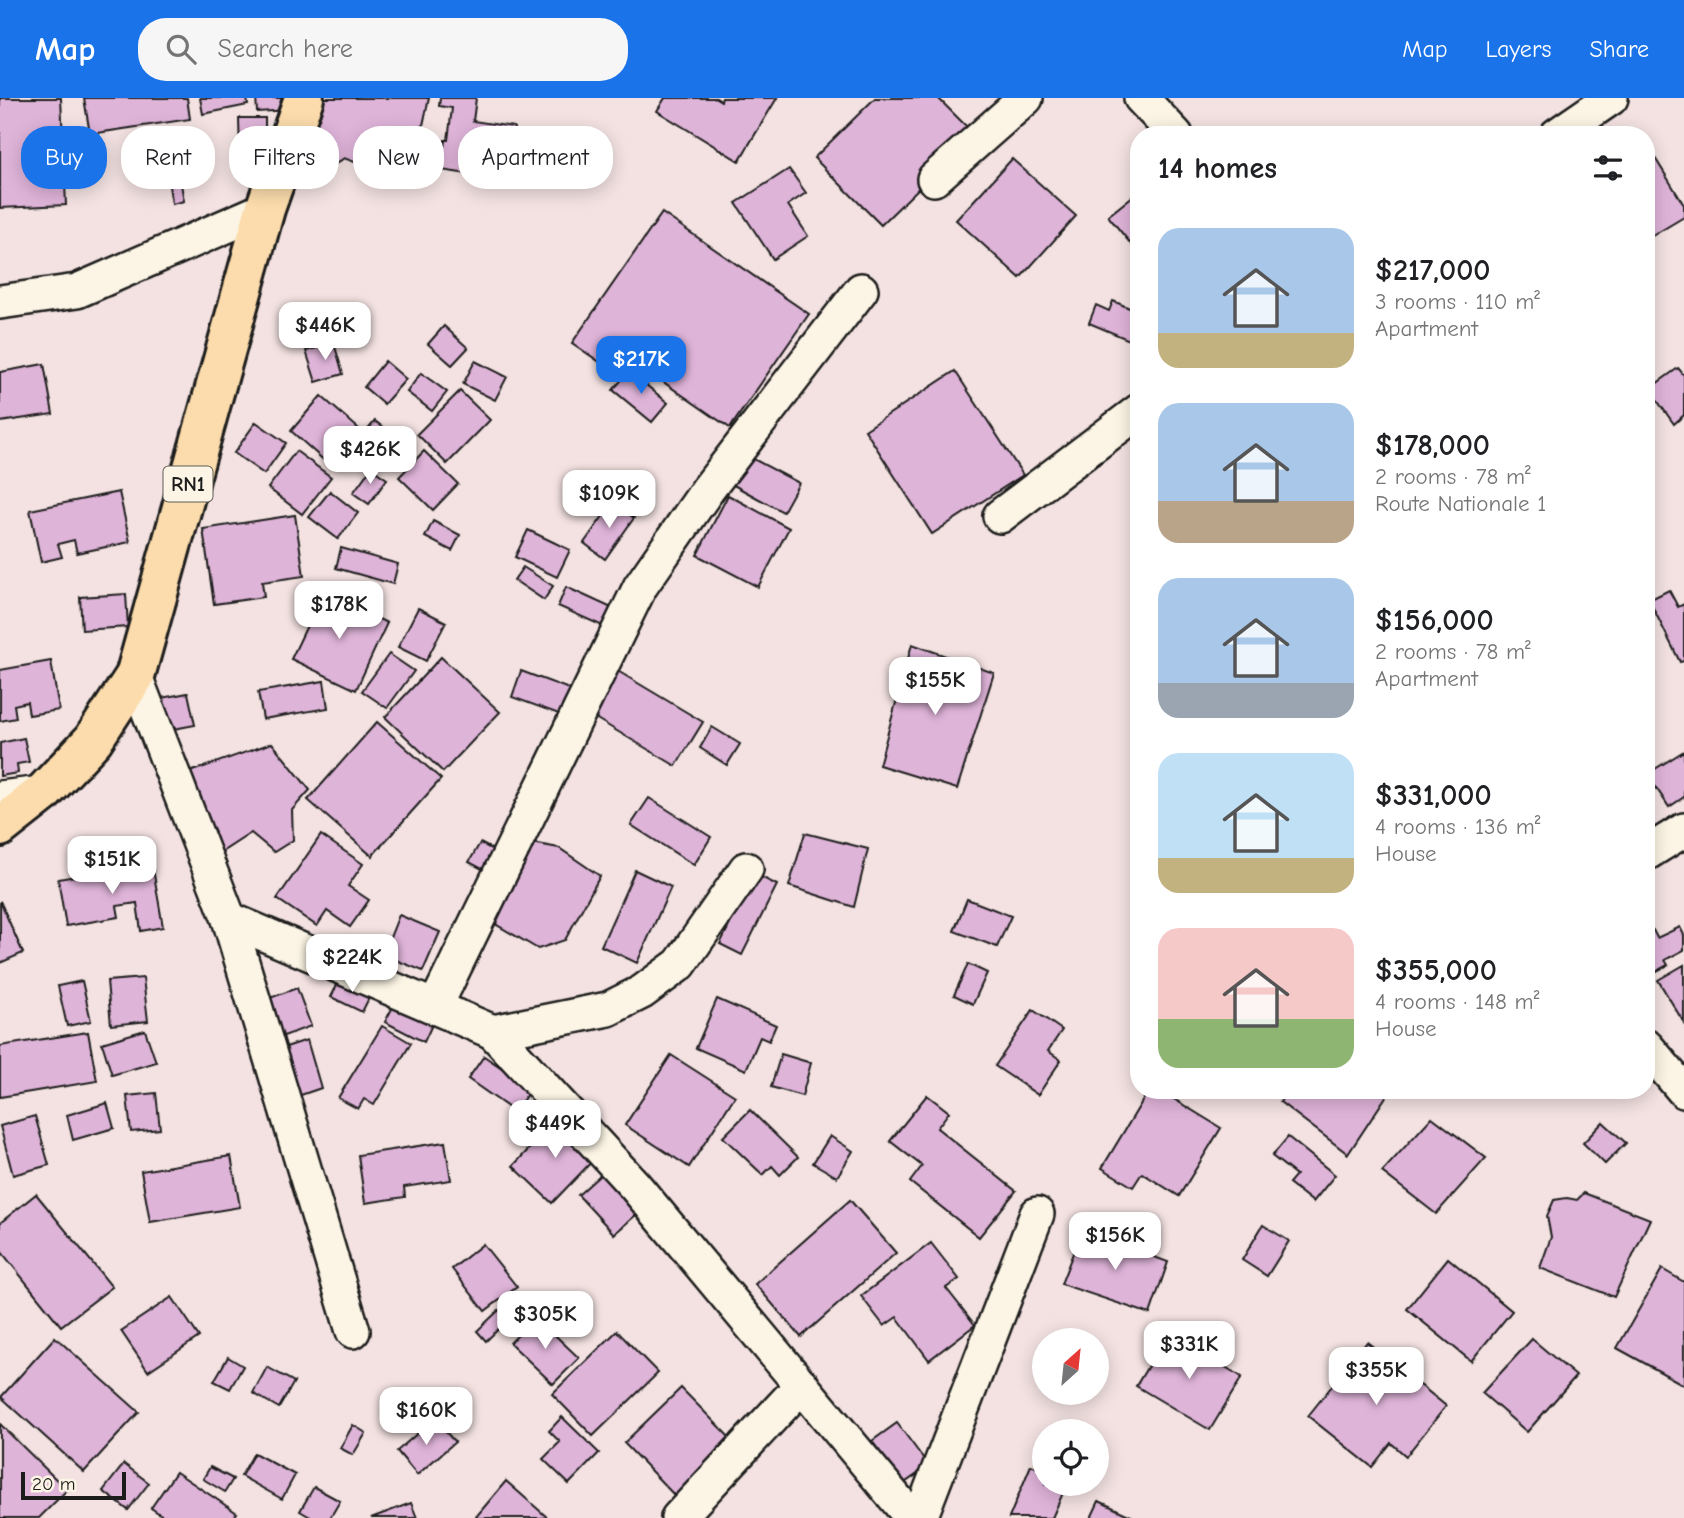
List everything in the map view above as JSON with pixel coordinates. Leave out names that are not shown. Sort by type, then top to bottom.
[{"type":"main road","name":"RN1","points":[[0,827],[43,793],[93,740],[135,676],[265,209],[304,98]]},
{"type":"street","points":[[934,179],[1026,98]]},
{"type":"street","points":[[1141,98],[1167,126]]},
{"type":"street","points":[[1570,126],[1611,98]]},
{"type":"street","points":[[0,302],[77,291],[265,209]]},
{"type":"street","points":[[435,1007],[640,587],[708,489],[861,290]]},
{"type":"street","points":[[1000,516],[1130,418]]},
{"type":"street","points":[[135,676],[229,919],[353,1331]]},
{"type":"street","points":[[0,798],[43,793]]},
{"type":"street","points":[[1655,848],[1684,830]]},
{"type":"street","points":[[493,1032],[608,1009],[642,992],[680,964],[746,869]]},
{"type":"street","points":[[229,919],[493,1032],[635,1186],[912,1518]]},
{"type":"street","points":[[1655,1057],[1684,1091]]},
{"type":"street","points":[[920,1518],[1037,1214]]},
{"type":"street","points":[[678,1518],[802,1385]]},
{"type":"building","points":[[0,98],[61,98],[62,126],[21,126],[21,189],[65,189],[66,205],[0,208]]},
{"type":"building","points":[[84,98],[187,98],[190,119],[143,126],[121,126],[121,129],[107,131],[107,126],[89,126]]},
{"type":"building","points":[[200,98],[247,98],[248,105],[203,114]]},
{"type":"building","points":[[256,98],[289,98],[290,110],[257,112]]},
{"type":"building","points":[[323,98],[429,98],[423,126],[353,126],[353,161],[344,158],[339,162],[339,126],[312,126]]},
{"type":"building","points":[[440,98],[476,98],[473,121],[507,126],[458,126],[458,173],[444,170],[444,148],[445,140],[448,140],[452,108],[439,106]]},
{"type":"building","points":[[665,98],[716,98],[721,101],[722,98],[777,98],[739,161],[657,111]]},
{"type":"building","points":[[875,98],[938,98],[974,134],[881,225],[814,158]]},
{"type":"building","points":[[239,118],[265,118],[265,126],[239,126]]},
{"type":"building","points":[[1655,158],[1684,205],[1684,217],[1655,234]]},
{"type":"building","points":[[1012,159],[1076,216],[1020,278],[956,220]]},
{"type":"building","points":[[789,169],[806,193],[788,205],[808,236],[773,259],[736,203]]},
{"type":"building","points":[[170,189],[182,189],[184,201],[172,204]]},
{"type":"building","points":[[1130,198],[1130,243],[1108,216]]},
{"type":"building","points":[[662,213],[809,314],[730,428],[627,357],[616,373],[572,343]]},
{"type":"building","points":[[1113,301],[1130,308],[1130,340],[1089,323],[1096,305],[1109,311]]},
{"type":"building","points":[[444,326],[468,348],[452,365],[428,344]]},
{"type":"building","points":[[334,343],[343,374],[316,382],[306,351]]},
{"type":"building","points":[[385,361],[406,379],[384,404],[364,387]]},
{"type":"building","points":[[475,361],[507,377],[495,400],[463,384]]},
{"type":"building","points":[[44,364],[53,414],[0,422],[0,372]]},
{"type":"building","points":[[1678,368],[1684,375],[1684,415],[1674,424],[1655,397],[1655,385]]},
{"type":"building","points":[[629,371],[668,403],[652,422],[613,390]]},
{"type":"building","points":[[955,371],[1023,475],[932,534],[865,430]]},
{"type":"building","points":[[421,373],[447,392],[432,411],[407,392]]},
{"type":"building","points":[[460,391],[490,420],[447,464],[417,434]]},
{"type":"building","points":[[321,396],[358,428],[327,463],[291,431]]},
{"type":"building","points":[[375,421],[412,450],[400,467],[380,452],[368,466],[352,449]]},
{"type":"building","points":[[256,422],[286,443],[264,474],[234,453]]},
{"type":"building","points":[[296,451],[331,477],[302,514],[268,488]]},
{"type":"building","points":[[424,451],[458,484],[433,510],[399,477]]},
{"type":"building","points":[[744,454],[799,483],[783,512],[728,482]]},
{"type":"building","points":[[371,468],[387,479],[369,504],[353,493]]},
{"type":"building","points":[[330,491],[358,513],[338,539],[309,517]]},
{"type":"building","points":[[119,492],[130,542],[77,553],[74,540],[58,544],[62,557],[41,562],[30,510]]},
{"type":"building","points":[[728,495],[789,528],[758,587],[697,555]]},
{"type":"building","points":[[613,502],[634,518],[605,559],[584,543]]},
{"type":"building","points":[[295,515],[304,576],[262,582],[264,597],[214,604],[203,529]]},
{"type":"building","points":[[433,521],[460,535],[452,551],[425,537]]},
{"type":"building","points":[[528,530],[570,550],[557,577],[515,557]]},
{"type":"building","points":[[341,548],[398,564],[393,584],[336,568]]},
{"type":"building","points":[[523,567],[553,586],[544,600],[514,580]]},
{"type":"building","points":[[566,587],[616,610],[607,628],[558,606]]},
{"type":"building","points":[[1669,590],[1678,607],[1684,604],[1684,661],[1680,662],[1655,612],[1655,597]]},
{"type":"building","points":[[323,592],[387,623],[356,690],[291,659]]},
{"type":"building","points":[[126,594],[128,627],[82,630],[80,597]]},
{"type":"building","points":[[418,608],[446,622],[426,661],[398,647]]},
{"type":"building","points":[[912,644],[994,673],[957,789],[879,765]]},
{"type":"building","points":[[389,654],[414,671],[387,708],[362,691]]},
{"type":"building","points":[[441,657],[500,712],[443,772],[385,717]]},
{"type":"building","points":[[51,661],[59,710],[29,715],[27,702],[14,705],[16,718],[0,721],[0,670]]},
{"type":"building","points":[[616,670],[703,722],[676,766],[590,715]]},
{"type":"building","points":[[521,671],[580,693],[570,718],[512,697]]},
{"type":"building","points":[[324,681],[328,708],[263,719],[258,692]]},
{"type":"building","points":[[188,693],[195,725],[168,730],[161,698]]},
{"type":"building","points":[[377,722],[441,779],[372,856],[308,800]]},
{"type":"building","points":[[712,727],[740,744],[727,765],[700,748]]},
{"type":"building","points":[[24,738],[29,762],[17,764],[18,773],[0,776],[0,743]]},
{"type":"building","points":[[272,743],[310,790],[292,810],[293,840],[274,852],[251,833],[220,853],[181,775]]},
{"type":"building","points":[[1684,751],[1684,797],[1669,807],[1655,786],[1655,769]]},
{"type":"building","points":[[649,798],[711,837],[694,865],[631,825]]},
{"type":"building","points":[[805,833],[868,849],[854,907],[789,886]]},
{"type":"building","points":[[321,835],[363,864],[348,886],[369,900],[350,927],[327,911],[317,926],[277,899]]},
{"type":"building","points":[[526,842],[559,848],[600,876],[565,940],[538,949],[497,925],[491,911]]},
{"type":"building","points":[[480,843],[497,852],[486,871],[469,862]]},
{"type":"building","points":[[152,863],[163,927],[141,931],[137,903],[117,906],[119,917],[66,926],[58,879]]},
{"type":"building","points":[[635,870],[671,887],[637,963],[601,946]]},
{"type":"building","points":[[755,874],[777,885],[742,955],[720,944]]},
{"type":"building","points":[[967,899],[1011,916],[997,947],[954,931]]},
{"type":"building","points":[[0,901],[23,953],[0,963]]},
{"type":"building","points":[[399,915],[440,932],[423,971],[383,955]]},
{"type":"building","points":[[1680,927],[1684,935],[1684,950],[1665,960],[1668,965],[1655,972],[1655,934],[1657,938]]},
{"type":"building","points":[[968,964],[987,973],[973,1004],[954,995]]},
{"type":"building","points":[[1684,965],[1684,1023],[1658,980]]},
{"type":"building","points":[[342,975],[373,990],[362,1012],[331,997]]},
{"type":"building","points":[[143,978],[148,1021],[111,1025],[107,981]]},
{"type":"building","points":[[82,981],[91,1021],[67,1026],[58,986]]},
{"type":"building","points":[[297,988],[311,1026],[273,1040],[259,1002]]},
{"type":"building","points":[[399,995],[437,1014],[424,1042],[385,1022]]},
{"type":"building","points":[[717,999],[776,1025],[769,1041],[760,1037],[746,1070],[696,1048]]},
{"type":"building","points":[[1033,1010],[1062,1030],[1048,1051],[1061,1060],[1038,1095],[995,1066]]},
{"type":"building","points":[[382,1026],[411,1043],[374,1105],[364,1099],[358,1109],[338,1098]]},
{"type":"building","points":[[145,1030],[156,1062],[112,1075],[102,1043]]},
{"type":"building","points":[[88,1032],[97,1081],[0,1097],[0,1046]]},
{"type":"building","points":[[307,1040],[321,1088],[298,1096],[283,1048]]},
{"type":"building","points":[[781,1054],[811,1063],[802,1096],[771,1087]]},
{"type":"building","points":[[671,1055],[735,1096],[689,1167],[625,1125]]},
{"type":"building","points":[[484,1056],[531,1088],[515,1112],[468,1079]]},
{"type":"building","points":[[156,1093],[160,1129],[131,1132],[127,1096]]},
{"type":"building","points":[[927,1095],[949,1112],[937,1128],[1016,1191],[979,1237],[910,1182],[922,1166],[890,1141]]},
{"type":"building","points":[[1144,1099],[1174,1099],[1221,1128],[1179,1196],[1142,1173],[1133,1187],[1102,1168]]},
{"type":"building","points":[[1282,1099],[1384,1099],[1348,1154],[1280,1102]]},
{"type":"building","points":[[107,1103],[114,1128],[73,1140],[67,1115]]},
{"type":"building","points":[[750,1110],[798,1157],[780,1175],[772,1166],[763,1175],[723,1137]]},
{"type":"building","points":[[35,1116],[49,1165],[13,1175],[0,1126]]},
{"type":"building","points":[[1432,1117],[1486,1158],[1436,1214],[1382,1172]]},
{"type":"building","points":[[558,1118],[598,1155],[552,1203],[513,1166]]},
{"type":"building","points":[[1603,1122],[1626,1143],[1605,1164],[1583,1143]]},
{"type":"building","points":[[830,1136],[853,1151],[837,1177],[813,1163]]},
{"type":"building","points":[[1288,1137],[1335,1175],[1313,1202],[1289,1183],[1296,1175],[1272,1156]]},
{"type":"building","points":[[445,1142],[451,1180],[404,1187],[405,1197],[365,1203],[358,1155]]},
{"type":"building","points":[[231,1156],[240,1207],[150,1222],[141,1171]]},
{"type":"building","points":[[609,1167],[644,1208],[614,1234],[578,1195]]},
{"type":"building","points":[[1584,1193],[1650,1219],[1614,1297],[1540,1268],[1551,1237],[1547,1216],[1554,1200],[1577,1200]]},
{"type":"building","points":[[36,1194],[112,1287],[61,1326],[0,1250],[0,1223]]},
{"type":"building","points":[[850,1200],[896,1253],[801,1337],[755,1284]]},
{"type":"building","points":[[1263,1225],[1289,1241],[1267,1276],[1242,1260]]},
{"type":"building","points":[[1082,1230],[1168,1262],[1150,1314],[1061,1284]]},
{"type":"building","points":[[931,1243],[959,1279],[946,1288],[975,1325],[929,1360],[897,1317],[884,1326],[861,1296]]},
{"type":"building","points":[[483,1244],[517,1287],[485,1311],[452,1269]]},
{"type":"building","points":[[1448,1258],[1512,1311],[1471,1361],[1407,1309]]},
{"type":"building","points":[[1662,1269],[1684,1282],[1684,1385],[1617,1348]]},
{"type":"building","points":[[172,1297],[199,1337],[148,1371],[121,1331]]},
{"type":"building","points":[[499,1310],[508,1320],[486,1341],[477,1331]]},
{"type":"building","points":[[536,1317],[579,1358],[553,1384],[510,1343]]},
{"type":"building","points":[[617,1331],[658,1373],[593,1436],[552,1394]]},
{"type":"building","points":[[1168,1333],[1242,1377],[1210,1430],[1136,1386]]},
{"type":"building","points":[[55,1337],[139,1412],[84,1472],[1,1397]]},
{"type":"building","points":[[1532,1339],[1576,1376],[1527,1432],[1482,1393]]},
{"type":"building","points":[[1367,1342],[1446,1406],[1406,1456],[1391,1443],[1372,1467],[1308,1416]]},
{"type":"building","points":[[228,1357],[243,1366],[230,1389],[214,1381]]},
{"type":"building","points":[[267,1367],[294,1382],[279,1408],[253,1393]]},
{"type":"building","points":[[681,1388],[735,1443],[677,1498],[624,1443]]},
{"type":"building","points":[[562,1417],[599,1453],[569,1484],[543,1459],[560,1442],[549,1431]]},
{"type":"building","points":[[434,1419],[455,1442],[417,1475],[397,1451]]},
{"type":"building","points":[[897,1423],[929,1466],[903,1484],[872,1441]]},
{"type":"building","points":[[0,1424],[67,1490],[39,1518],[0,1518]]},
{"type":"building","points":[[353,1425],[366,1433],[353,1455],[340,1448]]},
{"type":"building","points":[[254,1453],[295,1475],[282,1499],[241,1476]]},
{"type":"building","points":[[124,1464],[149,1483],[128,1510],[103,1491]]},
{"type":"building","points":[[1031,1465],[1032,1496],[1062,1496],[1052,1518],[1009,1518]]},
{"type":"building","points":[[210,1467],[233,1479],[225,1492],[203,1479]]},
{"type":"building","points":[[176,1472],[237,1513],[233,1518],[166,1518],[151,1508]]},
{"type":"building","points":[[506,1481],[548,1518],[475,1518]]},
{"type":"building","points":[[314,1487],[340,1501],[330,1518],[312,1518],[300,1511]]},
{"type":"building","points":[[1099,1501],[1135,1518],[1091,1518]]},
{"type":"building","points":[[411,1503],[417,1518],[371,1518]]}]
